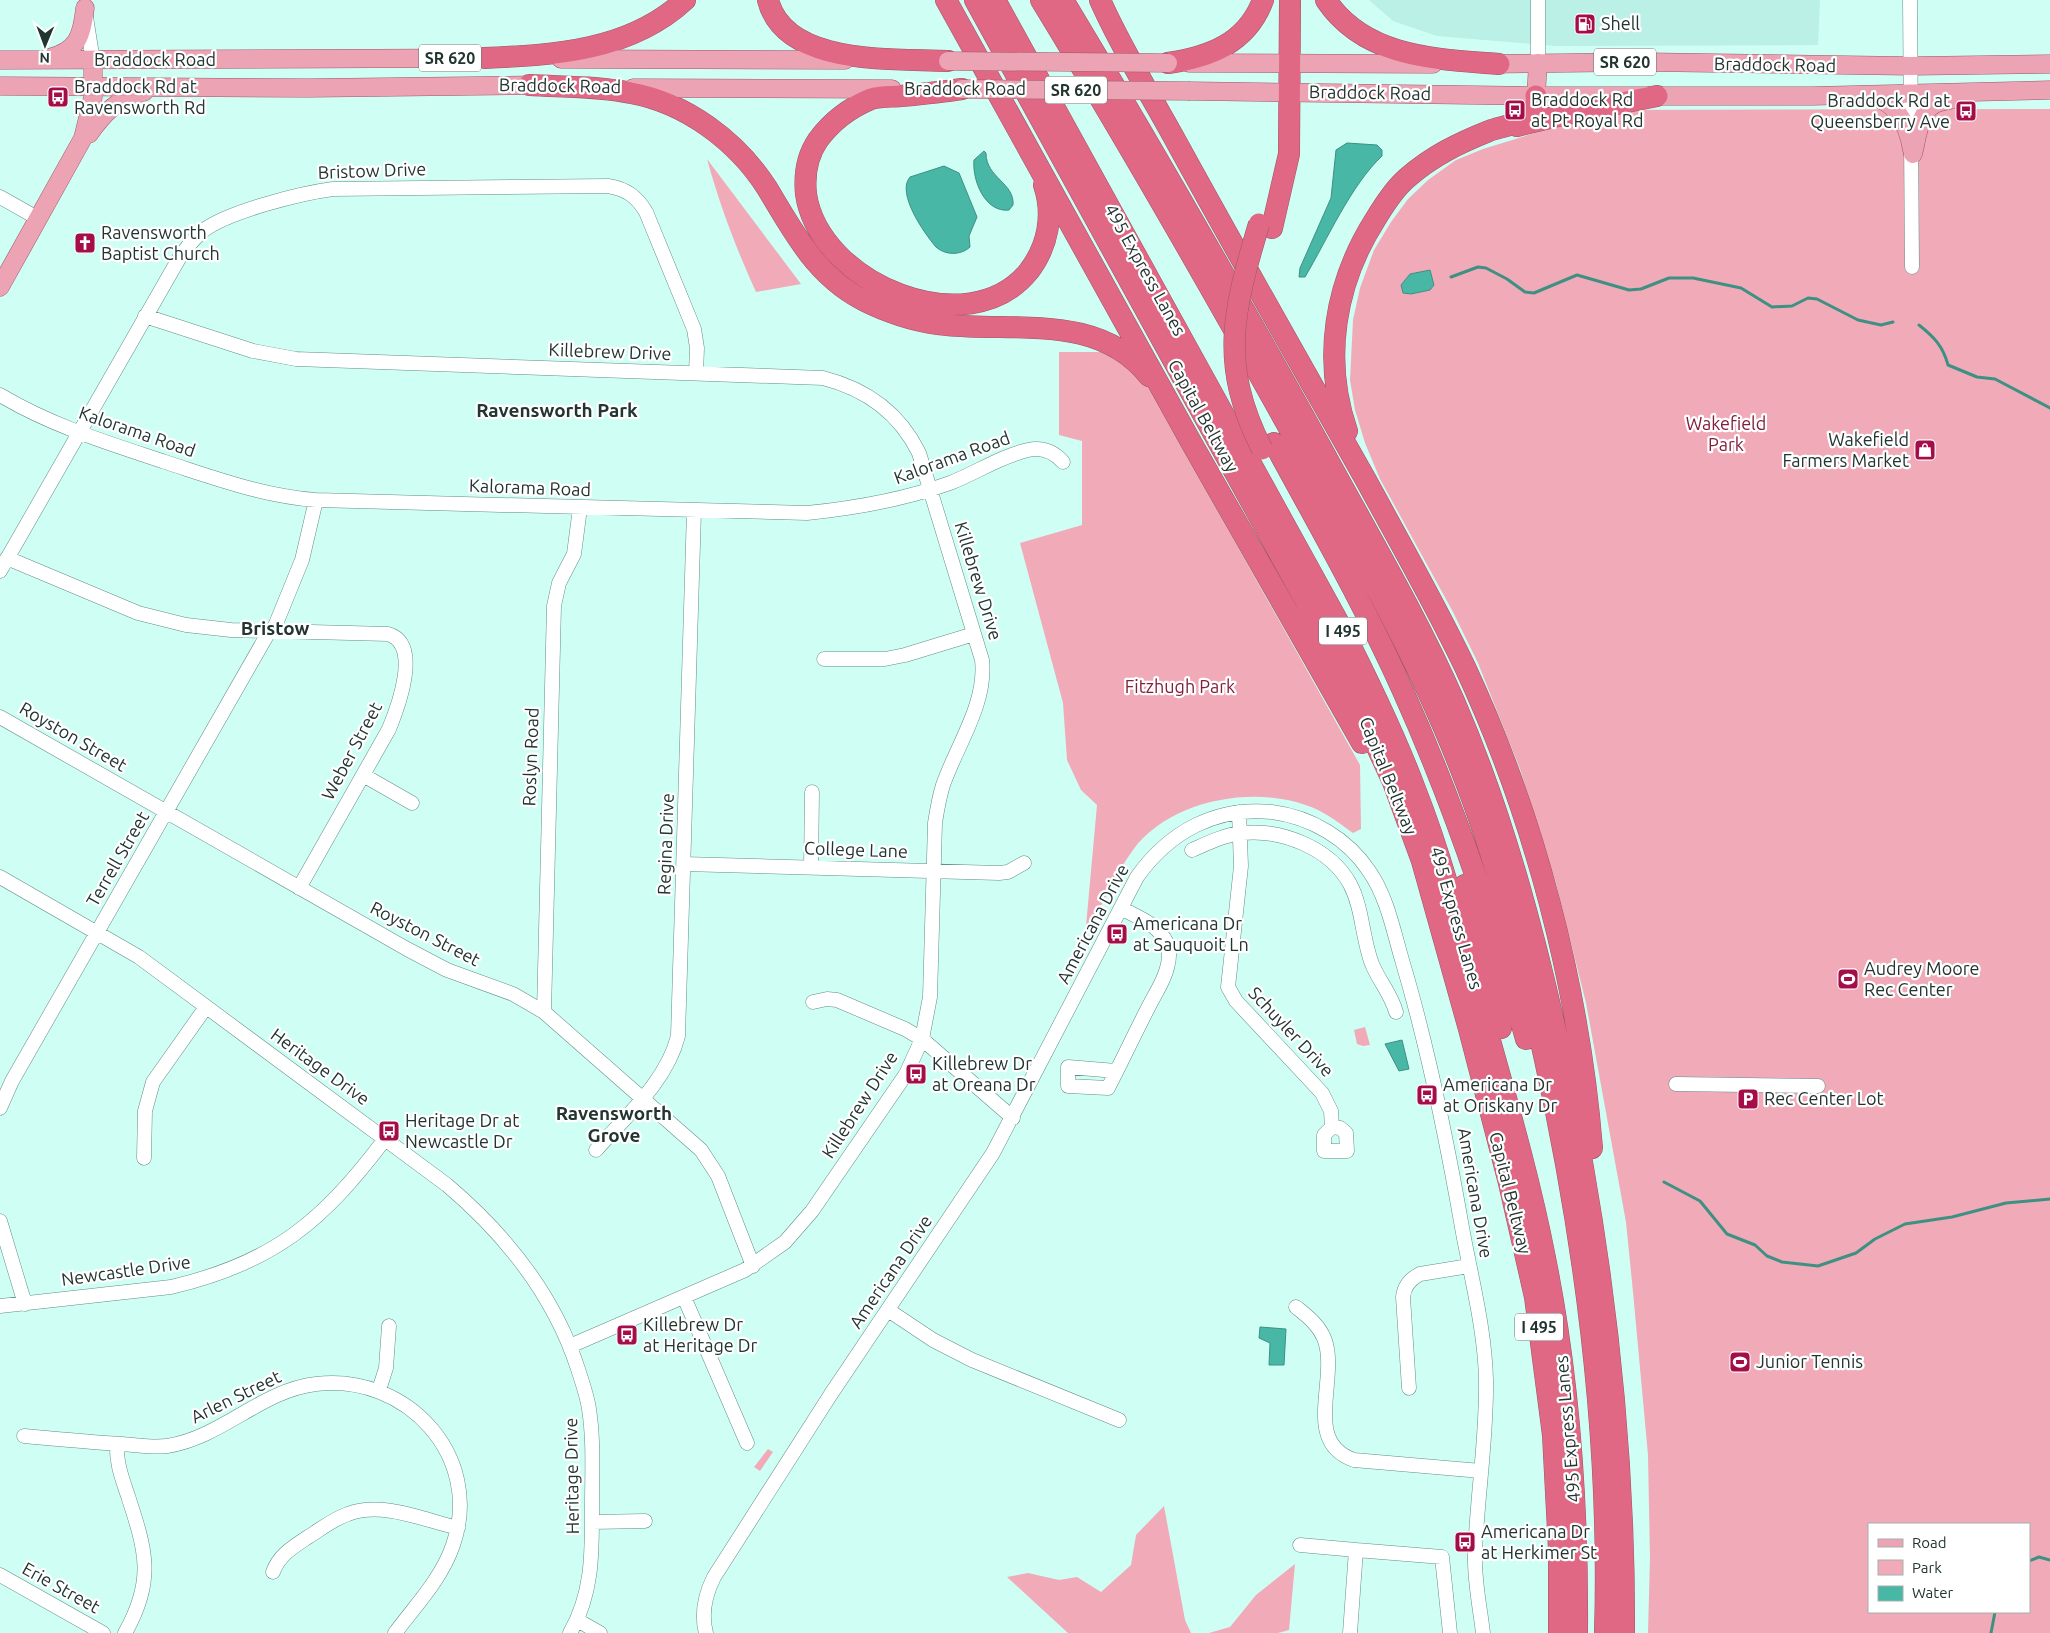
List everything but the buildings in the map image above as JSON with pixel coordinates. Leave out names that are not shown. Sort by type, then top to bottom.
[{"type":"highway","points":[[484,58],[546,55],[602,45],[646,28],[685,0]]},
{"type":"highway","points":[[768,0],[773,13],[785,28],[800,40],[822,50],[849,55],[948,61]]},
{"type":"highway","points":[[946,0],[1351,723],[1422,862]]},
{"type":"highway","name":"Capital Beltway","points":[[975,0],[1331,647],[1393,782],[1422,862],[1440,918],[1481,1075],[1535,1297],[1553,1435],[1559,1550],[1559,1633]]},
{"type":"highway","name":"495 Express Lanes","points":[[995,0],[1337,620],[1386,719],[1416,790],[1449,889],[1518,1143],[1545,1256],[1556,1318],[1573,1462],[1577,1633]]},
{"type":"highway","name":"495 Express Lanes","points":[[1041,0],[1152,187],[1303,454],[1401,636],[1449,739],[1489,851],[1526,978],[1561,1139],[1590,1314],[1604,1498],[1607,1577],[1605,1633]]},
{"type":"highway","points":[[1063,0],[1171,182],[1306,421],[1421,632],[1456,708],[1494,806],[1542,971],[1572,1105],[1604,1293]]},
{"type":"highway","points":[[1100,0],[1214,211],[1378,502],[1466,668],[1514,792],[1540,872],[1569,987],[1587,1085],[1620,1468],[1624,1633]]},
{"type":"highway","points":[[1168,63],[1212,54],[1230,43],[1254,21],[1263,0]]},
{"type":"highway","points":[[1290,0],[1290,64],[1285,93],[1290,154],[1265,226],[1248,333],[1248,356],[1257,405],[1268,446],[1367,642],[1413,745],[1458,862],[1492,986],[1536,1185],[1556,1318]]},
{"type":"highway","points":[[1326,0],[1344,23],[1358,34],[1393,50],[1448,60],[1499,64]]},
{"type":"highway","points":[[529,85],[630,92],[676,107],[711,129],[736,150],[766,187],[806,253],[851,293],[888,312],[926,323],[949,326],[1059,328],[1086,333],[1106,342],[1136,362],[1146,372],[1176,413]]},
{"type":"highway","points":[[962,90],[874,98],[842,114],[818,141],[809,156],[806,166],[808,202],[817,229],[823,240],[841,259],[854,270],[884,288],[929,302],[962,303],[982,300],[1006,291],[1030,270],[1041,250],[1048,228],[1050,215],[1046,193],[1032,152]]},
{"type":"highway","points":[[1378,502],[1353,449],[1342,418],[1336,389],[1334,356],[1340,297],[1350,268],[1366,234],[1383,206],[1405,179],[1428,160],[1478,135],[1524,119],[1535,106],[1536,96]]},
{"type":"highway","points":[[1478,135],[1566,114],[1657,96]]},
{"type":"highway","points":[[1268,446],[1349,582],[1402,689],[1454,812],[1493,927],[1526,1040],[1590,1314]]},
{"type":"main road","points":[[36,60],[54,56],[73,46],[79,38],[82,28],[84,4]]},
{"type":"main road","name":"Braddock Road","points":[[0,60],[484,58],[1290,64],[1538,63],[1912,66],[2050,64]]},
{"type":"main road","points":[[74,158],[88,126],[93,86],[93,61]]},
{"type":"main road","points":[[1536,96],[1538,63]]},
{"type":"main road","name":"Braddock Road","points":[[0,86],[529,85],[694,89],[1190,91],[1536,96],[1865,95],[2050,90]]},
{"type":"main road","points":[[53,86],[68,90],[76,96],[85,111],[88,126]]},
{"type":"main road","points":[[0,287],[74,158],[99,119],[124,98],[152,90],[191,87]]},
{"type":"main road","points":[[1913,154],[1921,124],[1933,104],[1981,92]]},
{"type":"main road","points":[[1865,95],[1885,101],[1898,113],[1906,128],[1913,154]]},
{"type":"street","points":[[1538,0],[1538,63]]},
{"type":"street","points":[[1910,0],[1913,154],[1912,267]]},
{"type":"street","points":[[84,4],[93,61]]},
{"type":"street","name":"Bristow Drive","points":[[0,571],[181,255],[206,229],[229,217],[295,196],[333,189],[608,186],[628,192],[641,203],[646,212],[694,329],[697,348],[696,373]]},
{"type":"street","points":[[0,197],[39,219]]},
{"type":"street","name":"Killebrew Drive","points":[[145,316],[253,350],[296,360],[812,376],[842,382],[858,389],[885,407],[905,428],[919,453],[982,660],[983,684],[938,804],[933,871],[930,997],[922,1039],[906,1074],[812,1211],[785,1242],[753,1266],[570,1346]]},
{"type":"street","name":"Kalorama Road","points":[[0,395],[41,418],[78,433],[272,495],[316,500],[807,513],[872,504],[931,489],[1028,450],[1046,451],[1057,455],[1063,462]]},
{"type":"street","name":"Terrell Street","points":[[0,1108],[12,1081],[272,630],[302,560],[316,500]]},
{"type":"street","name":"Roslyn Road","points":[[544,1012],[554,606],[559,583],[574,554],[580,508]]},
{"type":"street","name":"Regina Drive","points":[[596,1150],[669,1063],[678,1036],[694,511]]},
{"type":"street","name":"Weber Street","points":[[7,558],[155,619],[212,629],[388,634],[400,640],[406,652],[404,673],[396,710],[389,729],[299,888]]},
{"type":"street","points":[[824,659],[892,658],[974,634]]},
{"type":"street","name":"Royston Street","points":[[0,717],[299,888],[447,970],[513,994],[544,1012],[690,1139],[709,1161],[725,1194],[753,1266]]},
{"type":"street","points":[[363,775],[412,803]]},
{"type":"street","points":[[811,868],[812,792]]},
{"type":"street","name":"Schuyler Drive","points":[[1239,812],[1241,866],[1228,987],[1236,1001],[1322,1093],[1331,1111],[1332,1127]]},
{"type":"street","name":"Americana Drive","points":[[706,1633],[703,1614],[705,1599],[714,1578],[763,1498],[979,1175],[1013,1118],[1145,865],[1169,841],[1199,823],[1239,812],[1279,813],[1317,826],[1346,844],[1369,870],[1379,887],[1386,905],[1425,1036],[1483,1346],[1486,1379],[1475,1557],[1483,1633]]},
{"type":"street","points":[[1192,850],[1217,839],[1240,834],[1264,833],[1296,841],[1315,849],[1340,870],[1349,883],[1359,908],[1373,966],[1390,996],[1396,1012]]},
{"type":"street","name":"College Lane","points":[[684,864],[998,873],[1008,872],[1024,863]]},
{"type":"street","name":"Heritage Drive","points":[[0,877],[139,957],[448,1185],[474,1208],[507,1242],[542,1292],[570,1346],[585,1390],[592,1426],[592,1522],[589,1584],[577,1620],[570,1633]]},
{"type":"street","points":[[1116,1071],[1165,974],[1169,956],[1168,946],[1154,927],[1121,908]]},
{"type":"street","points":[[813,1002],[827,999],[837,1000],[905,1029],[922,1039],[1013,1118]]},
{"type":"street","points":[[144,1158],[145,1111],[153,1082],[206,1007]]},
{"type":"street","points":[[1676,1084],[1818,1086]]},
{"type":"street","name":"Newcastle Drive","points":[[0,1306],[171,1287],[215,1275],[248,1262],[272,1249],[317,1217],[355,1178],[385,1139]]},
{"type":"street","points":[[0,1222],[25,1304]]},
{"type":"street","points":[[1409,1388],[1403,1297],[1406,1287],[1414,1277],[1420,1274],[1469,1266]]},
{"type":"street","points":[[684,1297],[747,1443]]},
{"type":"street","points":[[1296,1307],[1315,1324],[1327,1349],[1329,1365],[1325,1424],[1329,1440],[1338,1453],[1354,1460],[1481,1471]]},
{"type":"street","points":[[888,1310],[933,1340],[972,1360],[1119,1420]]},
{"type":"street","points":[[379,1390],[386,1368],[389,1326]]},
{"type":"street","name":"Arlen Street","points":[[24,1436],[151,1446],[182,1443],[206,1433],[284,1392],[307,1385],[342,1383],[379,1390],[417,1414],[430,1427],[448,1453],[456,1472],[458,1485],[458,1528],[453,1545],[439,1575],[395,1633]]},
{"type":"street","points":[[117,1444],[119,1470],[142,1540],[145,1556],[143,1590],[138,1606],[125,1633]]},
{"type":"street","points":[[273,1572],[280,1558],[288,1550],[334,1520],[360,1510],[386,1510],[458,1528]]},
{"type":"street","points":[[592,1522],[645,1521]]},
{"type":"street","points":[[1300,1545],[1442,1557],[1450,1633]]},
{"type":"street","points":[[1350,1633],[1356,1550]]},
{"type":"street","name":"Erie Street","points":[[0,1575],[103,1633]]},
{"type":"street","points":[[577,1620],[600,1633]]},
{"type":"shaded area","points":[[1369,0],[1820,0],[1818,45],[1556,46],[1437,36],[1393,21]]},
{"type":"green space","name":"Wakefield Park","points":[[2050,109],[2050,1633],[1648,1633],[1650,1558],[1648,1455],[1633,1292],[1626,1222],[1586,1003],[1556,883],[1520,769],[1478,663],[1453,612],[1380,479],[1365,443],[1355,410],[1350,380],[1353,320],[1360,288],[1374,250],[1408,199],[1428,180],[1456,160],[1483,149],[1609,110]]},
{"type":"green space","points":[[707,159],[801,284],[756,292],[729,227]]},
{"type":"green space","name":"Fitzhugh Park","points":[[1059,352],[1107,352],[1146,383],[1360,765],[1361,829],[1353,833],[1318,810],[1295,802],[1270,798],[1244,797],[1218,800],[1193,807],[1170,818],[1150,832],[1133,850],[1113,882],[1085,937],[1097,805],[1081,790],[1067,760],[1063,703],[1020,543],[1082,525],[1082,441],[1059,435]]},
{"type":"green space","points":[[1365,1027],[1370,1045],[1363,1046],[1357,1044],[1354,1030]]},
{"type":"green space","points":[[768,1449],[773,1452],[760,1471],[754,1467]]},
{"type":"green space","points":[[1164,1506],[1185,1620],[1191,1633],[1068,1633],[1007,1577],[1028,1573],[1059,1580],[1077,1577],[1101,1592],[1131,1565],[1136,1535]]},
{"type":"green space","points":[[1295,1564],[1289,1630],[1278,1633],[1209,1633],[1230,1627],[1256,1595]]},
{"type":"water","points":[[1347,143],[1377,145],[1382,150],[1382,156],[1350,197],[1305,277],[1299,277],[1300,268],[1331,198],[1336,150]]},
{"type":"water","points":[[984,151],[990,169],[1010,191],[1013,205],[1009,210],[1001,210],[993,206],[982,194],[978,185],[975,177],[974,160]]},
{"type":"water","points":[[944,166],[959,173],[977,217],[969,236],[970,247],[957,253],[944,252],[936,247],[913,213],[906,193],[910,177]]},
{"type":"water","points":[[1430,270],[1434,285],[1430,290],[1411,294],[1403,293],[1401,285],[1410,274]]},
{"type":"water","points":[[1402,1040],[1409,1069],[1399,1071],[1385,1044]]},
{"type":"water","points":[[1260,1327],[1286,1329],[1284,1365],[1269,1365],[1270,1343],[1259,1338]]},
{"type":"waterway","points":[[1451,277],[1478,267],[1486,268],[1507,279],[1525,292],[1534,293],[1577,275],[1629,290],[1641,289],[1669,278],[1693,278],[1741,288],[1772,307],[1792,306],[1808,298],[1817,299],[1858,320],[1881,325],[1893,322]]},
{"type":"waterway","points":[[1919,325],[1937,342],[1948,365],[1977,377],[1995,379],[2050,408]]},
{"type":"waterway","points":[[1664,1182],[1700,1201],[1727,1234],[1755,1245],[1767,1256],[1782,1262],[1818,1266],[1856,1253],[1875,1239],[1905,1224],[1952,1217],[2006,1203],[2050,1199]]},
{"type":"waterway","points":[[2030,1561],[2039,1557],[2050,1560]]},
{"type":"waterway","points":[[1991,1633],[1995,1613]]},
{"type":"place","name":"Shell","points":[[1585,24]]},
{"type":"place","name":"Braddock Rd at Ravensworth Rd","points":[[58,97]]},
{"type":"place","name":"Braddock Rd at Pt Royal Rd","points":[[1515,110]]},
{"type":"place","name":"Braddock Rd at Queensberry Ave","points":[[1966,111]]},
{"type":"place","name":"Ravensworth Baptist Church","points":[[85,243]]},
{"type":"place","name":"Wakefield Farmers Market","points":[[1925,450]]},
{"type":"place","name":"Americana Dr at Sauquoit Ln","points":[[1117,934]]},
{"type":"place","name":"Audrey Moore Rec Center","points":[[1848,979]]},
{"type":"place","name":"Killebrew Dr at Oreana Dr","points":[[916,1074]]},
{"type":"place","name":"Americana Dr at Oriskany Dr","points":[[1427,1095]]},
{"type":"place","name":"Rec Center Lot","points":[[1748,1099]]},
{"type":"place","name":"Heritage Dr at Newcastle Dr","points":[[389,1131]]},
{"type":"place","name":"Killebrew Dr at Heritage Dr","points":[[627,1335]]},
{"type":"place","name":"Junior Tennis","points":[[1740,1362]]},
{"type":"place","name":"Americana Dr at Herkimer St","points":[[1465,1542]]},
{"type":"district","name":"Ravensworth Park","points":[[557,410]]},
{"type":"district","name":"Bristow","points":[[275,628]]},
{"type":"district","name":"Ravensworth Grove","points":[[614,1124]]}]
